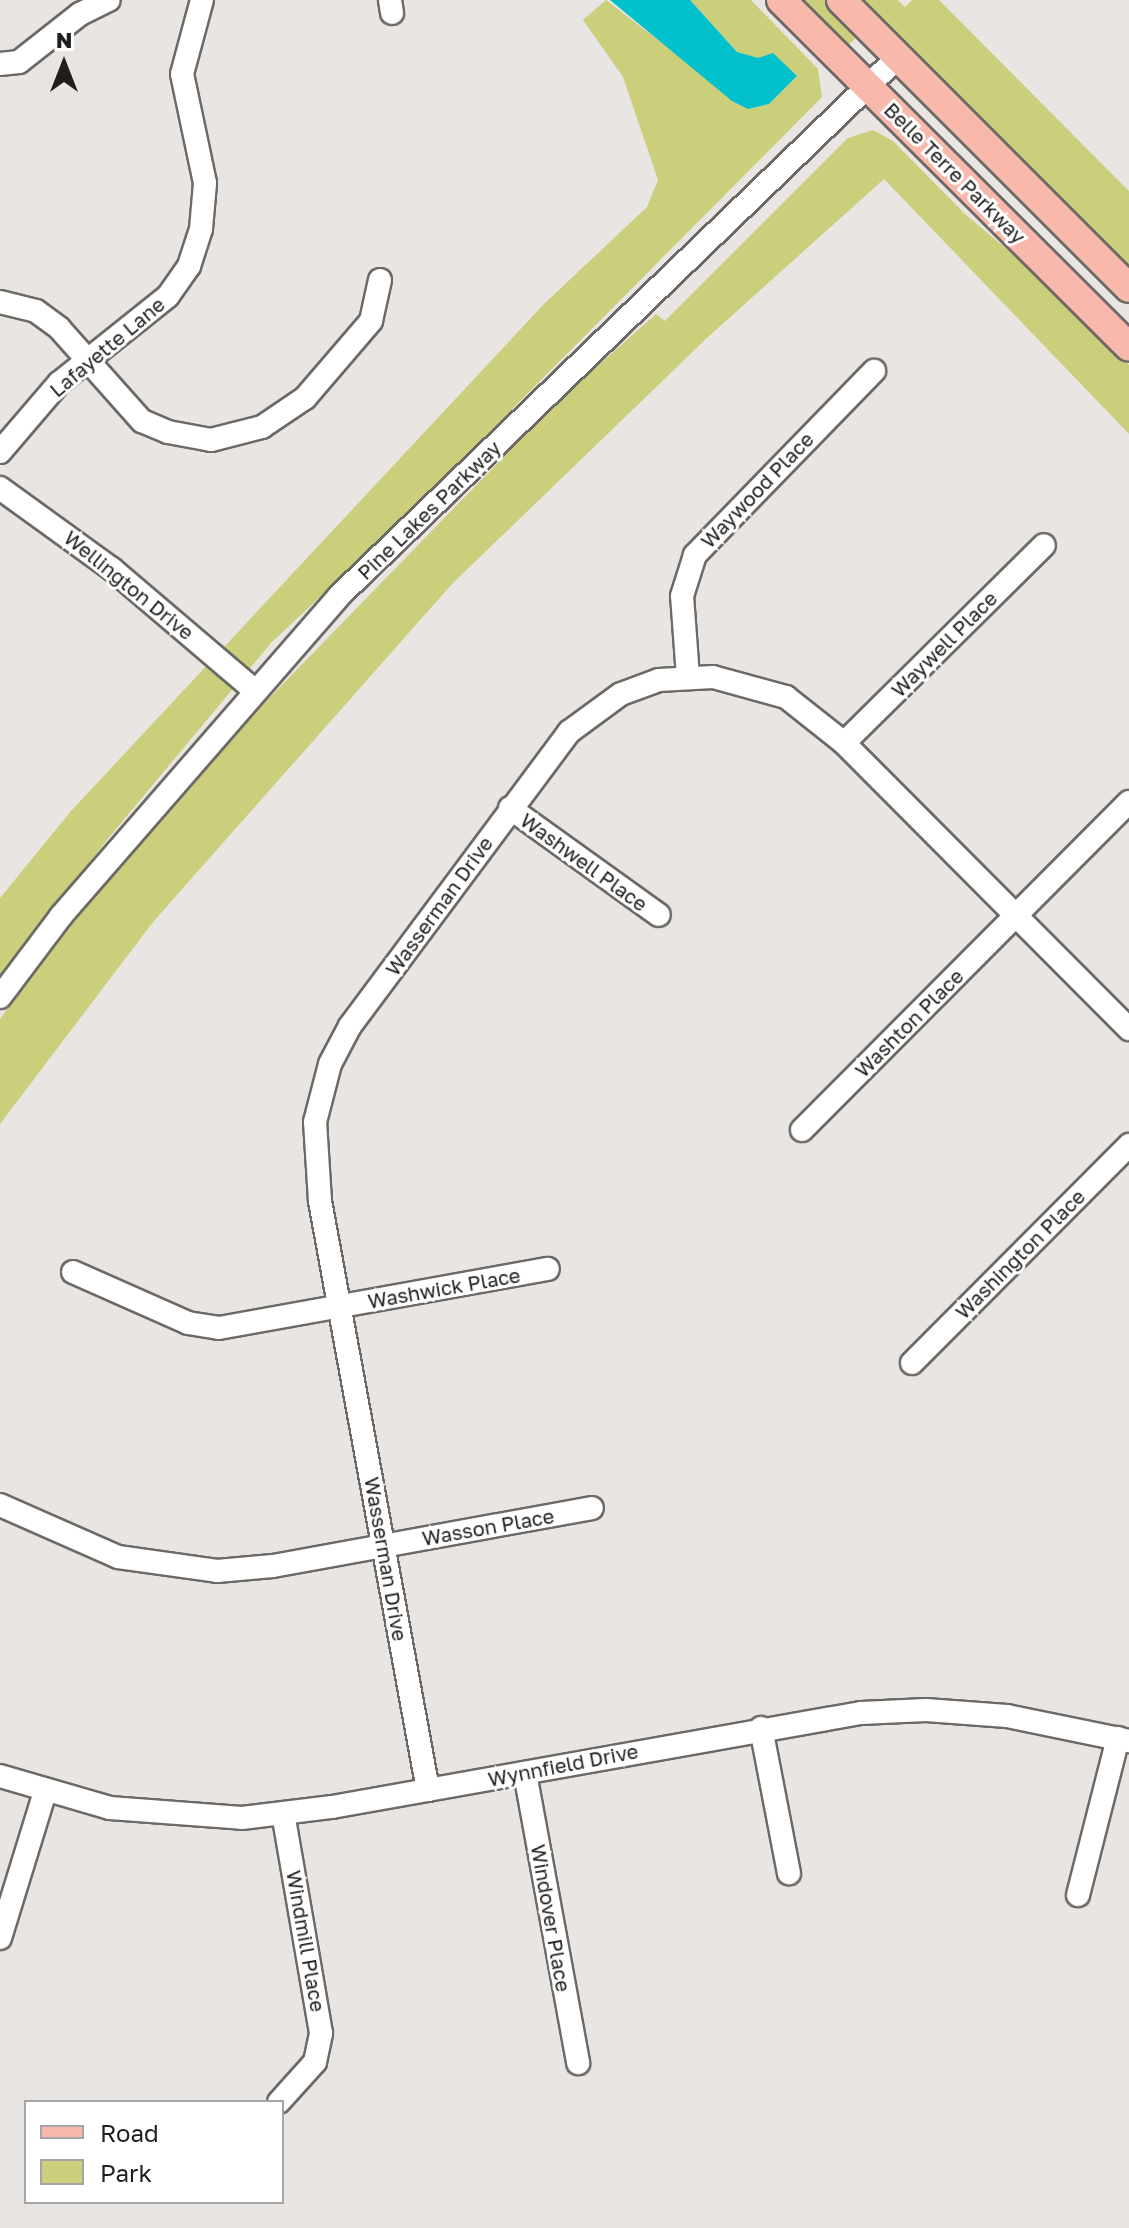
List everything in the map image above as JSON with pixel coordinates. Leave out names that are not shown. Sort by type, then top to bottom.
[{"type":"main road","name":"Belle Terre Parkway","points":[[781,0],[1129,347]]},
{"type":"main road","name":"Belle Terre Parkway","points":[[841,0],[1129,288]]},
{"type":"street","points":[[0,64],[19,62],[80,14],[109,0]]},
{"type":"street","name":"Lafayette Lane","points":[[0,452],[86,359],[168,296],[196,249],[205,207],[203,163],[182,74],[202,0]]},
{"type":"street","name":"Pine Lakes Parkway","points":[[0,997],[61,916],[253,689],[339,596],[897,58]]},
{"type":"street","points":[[0,302],[21,305],[47,319],[151,426],[211,440],[238,436],[271,423],[305,398],[371,321],[380,280]]},
{"type":"street","name":"Waywood Place","points":[[688,677],[682,596],[695,555],[874,371]]},
{"type":"street","name":"Wellington Drive","points":[[0,488],[112,569],[253,689]]},
{"type":"street","name":"Waywell Place","points":[[844,743],[1044,545]]},
{"type":"street","name":"Wasserman Drive","points":[[428,1790],[314,1151],[325,1079],[350,1026],[510,808],[586,716],[632,688],[688,677],[737,680],[776,692],[804,708],[844,743],[1129,1029]]},
{"type":"street","name":"Washton Place","points":[[802,1130],[1129,802]]},
{"type":"street","name":"Washwell Place","points":[[510,808],[659,915]]},
{"type":"street","name":"Washington Place","points":[[912,1363],[1129,1145]]},
{"type":"street","name":"Washwick Place","points":[[73,1272],[211,1328],[548,1269]]},
{"type":"street","name":"Wasson Place","points":[[0,1505],[118,1557],[182,1569],[244,1570],[592,1508]]},
{"type":"street","name":"Wynnfield Drive","points":[[0,1776],[45,1792],[172,1816],[283,1814],[832,1716],[926,1710],[1007,1716],[1124,1740]]},
{"type":"street","points":[[761,1728],[789,1873]]},
{"type":"street","points":[[1078,1895],[1124,1740]]},
{"type":"street","name":"Windover Place","points":[[525,1773],[578,2063]]},
{"type":"street","points":[[0,1938],[45,1792]]},
{"type":"street","name":"Windmill Place","points":[[281,2100],[307,2074],[321,2033],[283,1814]]},
{"type":"green space","points":[[606,0],[748,109],[769,104],[797,76],[737,52],[690,0],[751,0],[818,69],[822,97],[411,511],[271,643],[106,841],[0,980],[0,898],[71,811],[544,304],[647,207],[658,180],[623,77],[583,20]]},
{"type":"green space","points":[[794,0],[825,0],[855,39],[845,48]]},
{"type":"green space","points":[[855,0],[898,0],[905,7],[912,0],[939,0],[1129,191],[1129,274]]},
{"type":"green space","points":[[873,130],[893,141],[966,215],[1039,276],[1129,365],[1129,434],[884,179],[708,337],[452,584],[153,922],[0,1124],[0,1019],[82,910],[215,754],[560,399],[656,314],[665,321],[848,138]]},
{"type":"water","points":[[610,0],[690,0],[737,52],[758,58],[773,53],[797,76],[769,104],[748,109],[732,101]]}]
